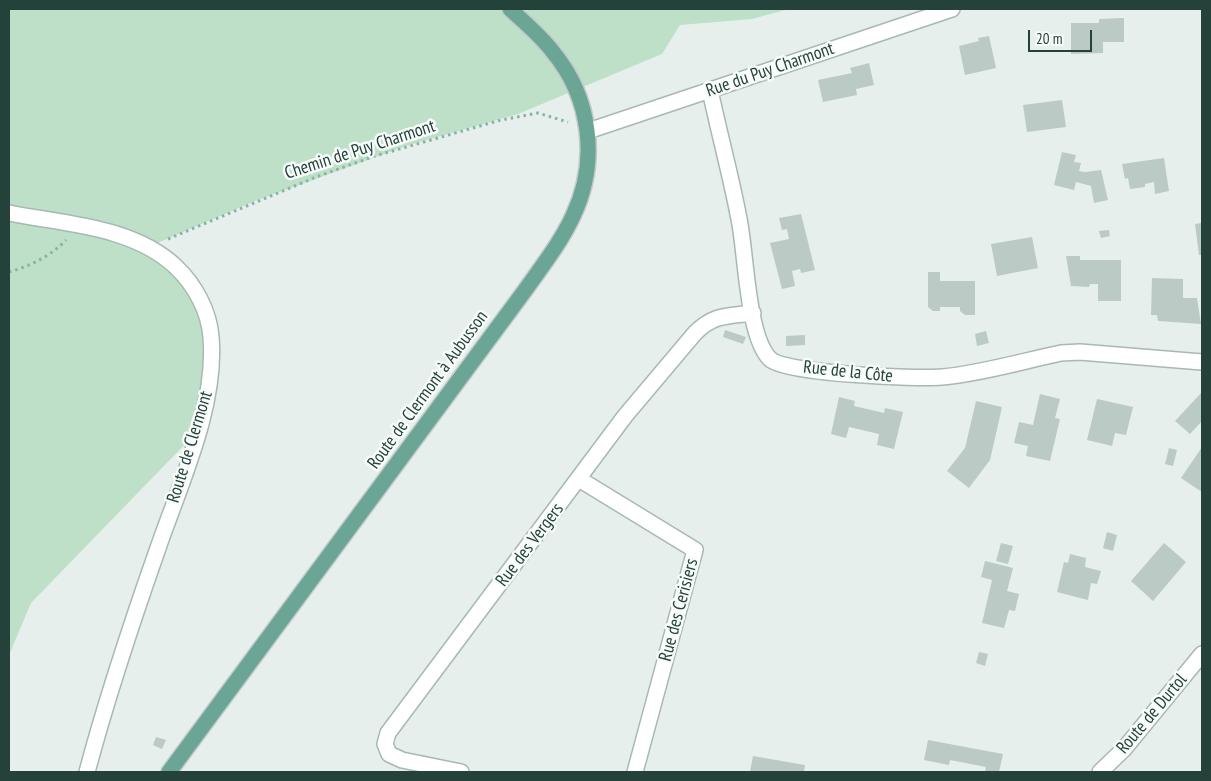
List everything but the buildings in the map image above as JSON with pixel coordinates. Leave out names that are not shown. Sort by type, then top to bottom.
[{"type":"main road","name":"Route de Clermont à Aubusson","points":[[169,772],[552,253],[573,216],[583,191],[588,166],[588,132],[582,105],[564,66],[544,41],[510,9]]},
{"type":"street","name":"Rue du Puy Charmont","points":[[588,132],[952,9]]},
{"type":"street","name":"Rue de la Côte","points":[[710,90],[740,220],[752,313],[761,344],[770,359],[785,365],[813,370],[918,379],[943,377],[1060,353],[1080,352],[1202,362]]},
{"type":"street","name":"Route de Clermont","points":[[9,213],[80,226],[129,239],[146,247],[175,266],[186,278],[200,301],[211,336],[210,381],[196,438],[127,636],[87,772]]},
{"type":"street","name":"Rue des Vergers","points":[[461,772],[402,760],[389,754],[385,744],[388,733],[625,416],[707,322],[716,317],[752,313]]},
{"type":"street","name":"Rue des Cerisiers","points":[[579,479],[696,550],[635,772]]},
{"type":"street","name":"Route de Durtol","points":[[1100,772],[1124,749],[1202,654]]},
{"type":"path","name":"Chemin de Puy Charmont","points":[[146,247],[324,174],[375,156],[502,120],[538,113],[566,121],[588,132]]},
{"type":"path","points":[[9,272],[22,268],[56,250],[80,226]]},
{"type":"green space","points":[[9,9],[789,9],[752,19],[680,25],[662,54],[518,114],[406,146],[255,201],[146,248],[176,269],[213,335],[191,438],[31,603],[9,655]]}]
